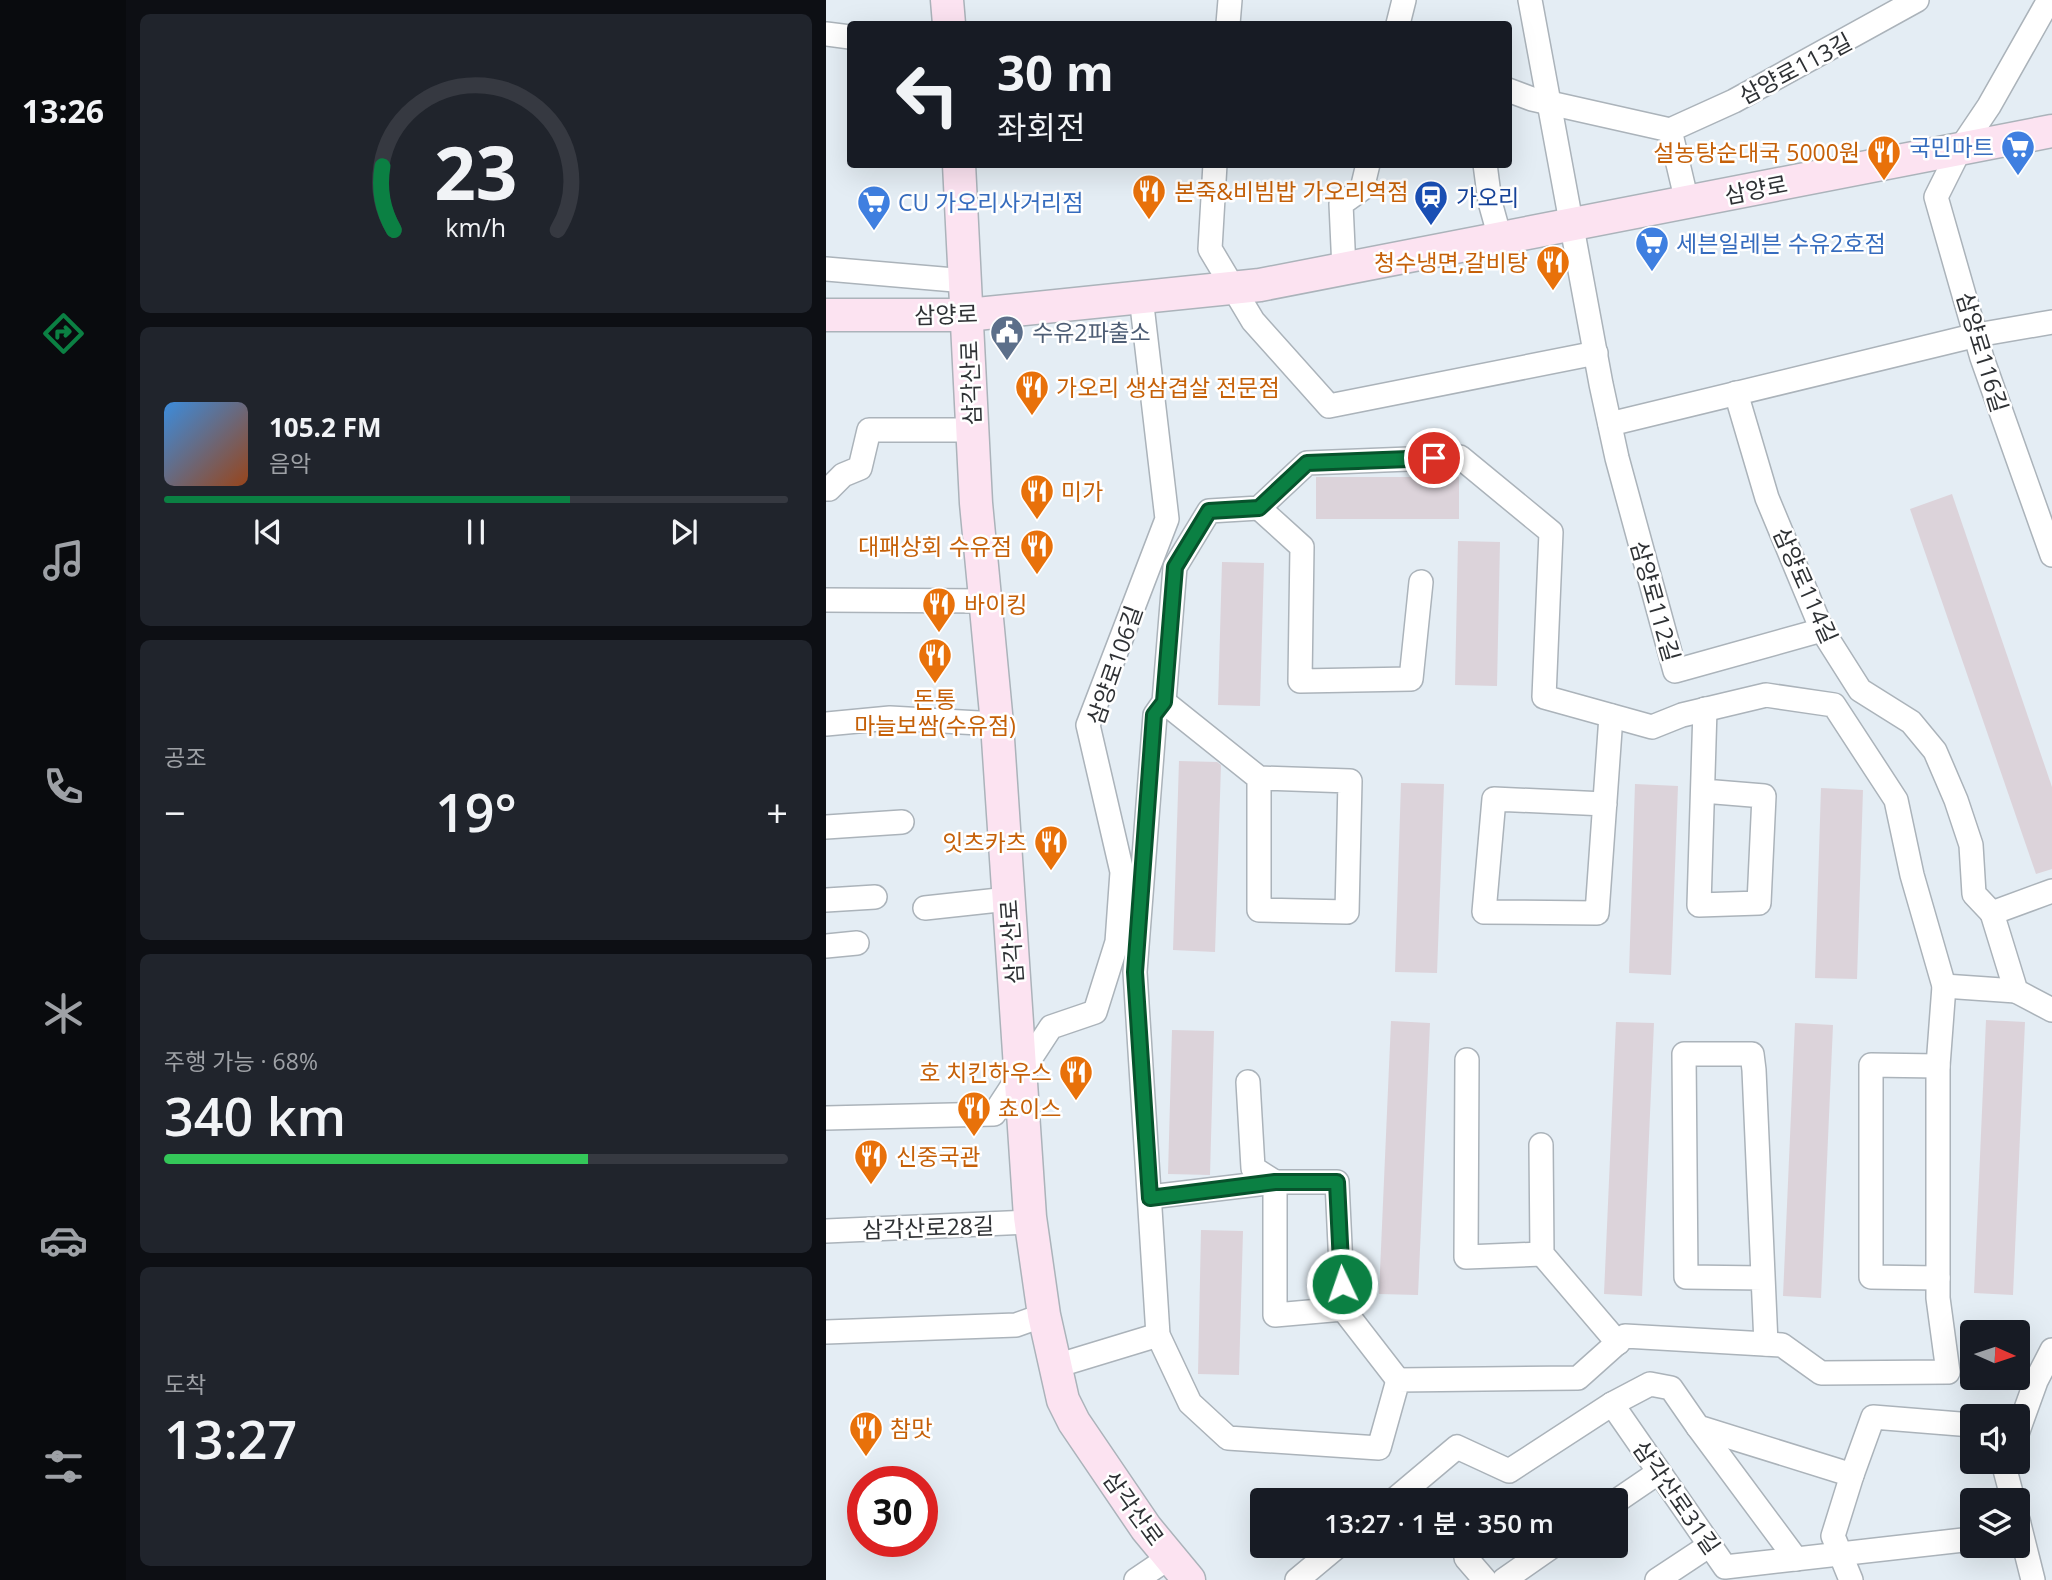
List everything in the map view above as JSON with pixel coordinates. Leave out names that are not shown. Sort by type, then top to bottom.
[{"type":"street","points":[[947,0],[949,21]]},
{"type":"street","points":[[1228,21],[1230,0]]},
{"type":"street","points":[[1399,21],[1404,0]]},
{"type":"street","name":"삼양로112길","points":[[1530,0],[1610,425],[1675,671],[1822,630]]},
{"type":"street","name":"삼양로113길","points":[[1670,130],[1746,95],[1917,0]]},
{"type":"street","name":"삼양로116길","points":[[2049,0],[1989,106],[1960,149],[1937,197],[1982,358],[2052,555]]},
{"type":"street","points":[[826,34],[847,37]]},
{"type":"street","points":[[1512,92],[1532,99],[1670,130],[1687,202]]},
{"type":"street","name":"삼양로","points":[[826,315],[967,315],[1233,288],[1344,269],[2052,131]]},
{"type":"street","name":"삼각산로","points":[[959,168],[972,430],[997,724],[1030,1222],[1044,1315],[1063,1399],[1074,1422],[1146,1528],[1180,1569]]},
{"type":"street","points":[[1216,168],[1210,248],[1253,321],[1329,406],[1596,353]]},
{"type":"street","points":[[1344,269],[1341,204],[1362,189],[1367,168]]},
{"type":"street","points":[[1486,168],[1490,202],[1500,238]]},
{"type":"street","points":[[826,269],[966,281]]},
{"type":"street","name":"삼양로106길","points":[[1020,1077],[1051,1027],[1095,1012],[1117,942],[1122,872],[1088,725],[1167,519],[1141,297]]},
{"type":"street","points":[[1610,425],[1977,335],[2052,322]]},
{"type":"street","name":"삼양로114길","points":[[1737,393],[1767,498],[1822,630],[1860,690],[1911,722],[1935,751],[1971,845],[1973,894],[1992,913],[2016,990]]},
{"type":"street","points":[[826,489],[843,475],[860,468],[869,430],[972,430]]},
{"type":"street","points":[[1460,457],[1551,531],[1544,697],[1652,727],[1682,715],[1766,695],[1834,705],[1896,800],[1912,875],[1944,986],[1938,1066],[1938,1298],[1948,1373],[1821,1373],[1782,1345],[1625,1336],[1578,1378],[1398,1380],[1380,1448],[1228,1438],[1190,1403],[1158,1335],[1135,972],[1154,715],[1164,702],[1175,567],[1209,511],[1259,508],[1307,463],[1460,457]]},
{"type":"street","points":[[1259,508],[1302,547],[1300,681],[1411,678],[1420,582]]},
{"type":"street","points":[[826,600],[985,600]]},
{"type":"street","points":[[1164,702],[1259,778],[1350,781],[1346,912],[1259,910],[1259,778]]},
{"type":"street","points":[[1703,791],[1764,796],[1759,903],[1699,905],[1705,709]]},
{"type":"street","points":[[1605,804],[1494,799],[1484,912],[1597,913],[1605,804],[1611,716]]},
{"type":"street","points":[[826,724],[890,718],[997,724]]},
{"type":"street","points":[[826,827],[902,822]]},
{"type":"street","points":[[1992,913],[2052,891]]},
{"type":"street","points":[[826,900],[875,897]]},
{"type":"street","points":[[925,908],[1008,899]]},
{"type":"street","points":[[826,946],[857,943]]},
{"type":"street","points":[[1944,986],[2016,990],[2052,1010]]},
{"type":"street","points":[[1763,1278],[1686,1277],[1684,1054],[1752,1054],[1763,1278],[1766,1344]]},
{"type":"street","points":[[1467,1060],[1466,1257],[1542,1254]]},
{"type":"street","points":[[1938,1066],[1871,1065],[1871,1277],[1938,1278]]},
{"type":"street","points":[[826,1118],[994,1114],[1020,1077]]},
{"type":"street","points":[[1248,1082],[1253,1168],[1275,1182]]},
{"type":"street","points":[[1541,1145],[1542,1254],[1618,1343]]},
{"type":"street","points":[[1150,1198],[1275,1182],[1337,1182],[1343,1309],[1398,1380]]},
{"type":"street","points":[[1275,1182],[1275,1315],[1343,1309]]},
{"type":"street","name":"삼각산로28길","points":[[826,1231],[1030,1222]]},
{"type":"street","points":[[826,1332],[1016,1325],[1044,1315]]},
{"type":"street","points":[[1056,1367],[1158,1335]]},
{"type":"street","points":[[2027,1404],[2052,1350]]},
{"type":"street","points":[[1408,1488],[1457,1447],[1509,1471],[1612,1404],[1650,1384],[1671,1388],[1796,1559]]},
{"type":"street","name":"삼각산로31길","points":[[1612,1404],[1725,1567],[1960,1540]]},
{"type":"street","points":[[1851,1580],[1833,1536],[1873,1418],[1960,1424]]},
{"type":"street","points":[[1698,1427],[1852,1475]]},
{"type":"street","points":[[1628,1493],[1659,1472]]},
{"type":"street","points":[[1666,1578],[1710,1545]]},
{"type":"street","points":[[1297,1580],[1323,1558]]},
{"type":"street","points":[[1504,1580],[1535,1558]]},
{"type":"street","points":[[2027,1558],[2033,1580]]},
{"type":"street","points":[[1466,1559],[1485,1580]]},
{"type":"street","points":[[1136,1580],[1180,1569]]},
{"type":"building","points":[[1316,477],[1459,477],[1459,519],[1316,519]]},
{"type":"building","points":[[1952,494],[2052,787],[2052,869],[2036,874],[1910,509]]},
{"type":"building","points":[[1458,541],[1500,542],[1497,686],[1455,685]]},
{"type":"building","points":[[1222,562],[1264,563],[1260,706],[1218,705]]},
{"type":"building","points":[[1179,761],[1217,762],[1221,765],[1215,952],[1173,950]]},
{"type":"building","points":[[1401,783],[1444,784],[1437,973],[1395,972]]},
{"type":"building","points":[[1635,784],[1678,786],[1671,975],[1629,973]]},
{"type":"building","points":[[1821,788],[1863,790],[1857,979],[1815,978]]},
{"type":"building","points":[[1986,1020],[2025,1022],[2013,1295],[1974,1293]]},
{"type":"building","points":[[1391,1021],[1430,1023],[1418,1295],[1379,1294]]},
{"type":"building","points":[[1616,1022],[1654,1023],[1642,1296],[1604,1294]]},
{"type":"building","points":[[1795,1023],[1833,1025],[1821,1298],[1783,1296]]},
{"type":"building","points":[[1172,1030],[1214,1031],[1210,1175],[1168,1174]]},
{"type":"building","points":[[1201,1230],[1243,1231],[1239,1375],[1198,1374]]},
{"type":"place","name":"국민마트","points":[[2018,177]]},
{"type":"place","name":"설농탕순대국 5000원","points":[[1884,182]]},
{"type":"place","name":"본죽&비빔밥 가오리역점","points":[[1149,221]]},
{"type":"place","name":"가오리","points":[[1431,227]]},
{"type":"place","name":"CU 가오리사거리점","points":[[874,232]]},
{"type":"place","name":"세븐일레븐 수유2호점","points":[[1652,273]]},
{"type":"place","name":"청수냉면,갈비탕","points":[[1553,292]]},
{"type":"place","name":"수유2파출소","points":[[1007,362]]},
{"type":"place","name":"가오리 생삼겹살 전문점","points":[[1032,417]]},
{"type":"place","name":"미가","points":[[1037,521]]},
{"type":"place","name":"대패상회 수유점","points":[[1037,576]]},
{"type":"place","name":"바이킹","points":[[939,634]]},
{"type":"place","name":"돈통 마늘보쌈(수유점)","points":[[935,685]]},
{"type":"place","name":"잇츠카츠","points":[[1051,872]]},
{"type":"place","name":"호 치킨하우스","points":[[1076,1102]]},
{"type":"place","name":"쵸이스","points":[[974,1138]]},
{"type":"place","name":"신중국관","points":[[871,1186]]},
{"type":"place","name":"참맛","points":[[866,1458]]},
{"type":"route","points":[[1342,1284],[1337,1182],[1275,1182],[1150,1198],[1135,972],[1154,715],[1164,702],[1175,567],[1209,511],[1259,508],[1307,463],[1434,458]]}]
